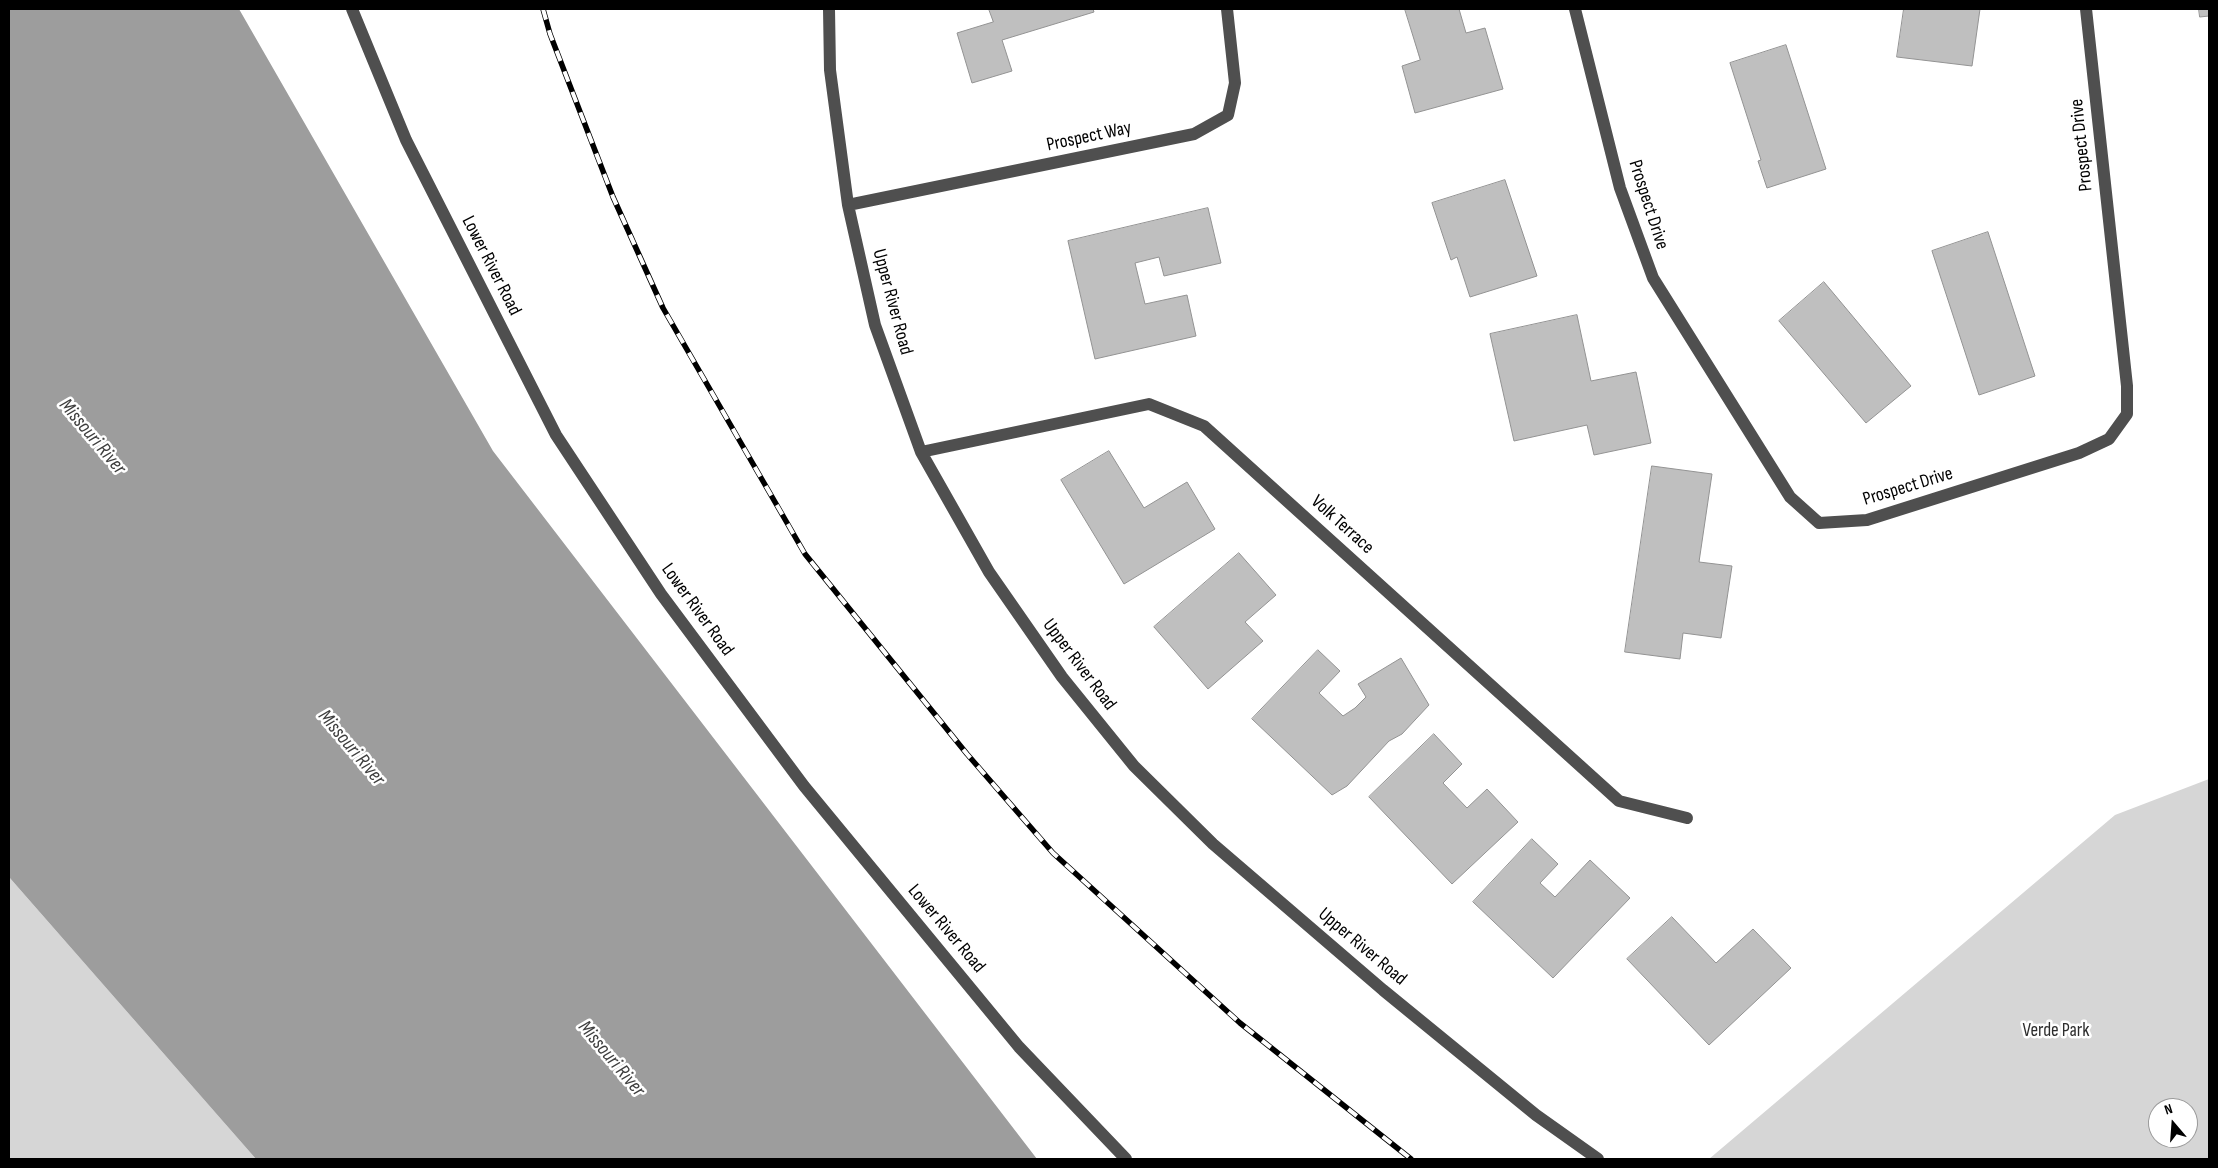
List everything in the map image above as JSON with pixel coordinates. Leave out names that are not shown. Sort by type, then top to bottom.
[{"type":"street","name":"Lower River Road","points":[[352,9],[406,140],[556,435],[661,594],[810,794],[1019,1046],[1126,1159]]},
{"type":"street","name":"Upper River Road","points":[[829,9],[830,70],[848,205],[874,325],[921,452],[989,572],[1062,677],[1134,766],[1213,844],[1383,990],[1536,1115],[1598,1159]]},
{"type":"street","name":"Prospect Way","points":[[848,205],[1194,134],[1228,116],[1235,84],[1227,9]]},
{"type":"street","name":"Prospect Drive","points":[[1575,9],[1620,188],[1652,278],[1790,497],[1819,523],[1867,520],[2080,453],[2109,439],[2127,414],[2127,386],[2086,9]]},
{"type":"street","name":"Volk Terrace","points":[[921,452],[1149,404],[1204,426],[1619,801],[1687,818]]},
{"type":"green space","name":"Verde Park","points":[[2209,779],[2209,1159],[1709,1159],[2115,815]]},
{"type":"green space","points":[[9,877],[256,1159],[9,1159]]},
{"type":"water","name":"Missouri River","points":[[9,9],[239,9],[493,451],[1037,1159],[256,1159],[9,877]]},
{"type":"building","points":[[989,9],[1093,9],[1094,12],[1002,40],[1012,71],[972,83],[957,33],[993,22]]},
{"type":"building","points":[[1405,9],[1459,9],[1466,33],[1485,28],[1503,89],[1415,113],[1402,66],[1420,60]]},
{"type":"building","points":[[1904,9],[1980,9],[1972,66],[1897,57]]},
{"type":"building","points":[[2199,9],[2209,9],[2209,16],[2200,17]]},
{"type":"building","points":[[1786,45],[1826,169],[1767,188],[1758,161],[1761,160],[1730,63]]},
{"type":"building","points":[[1505,180],[1537,276],[1470,297],[1457,257],[1451,260],[1432,203]]},
{"type":"building","points":[[1208,208],[1221,263],[1164,276],[1159,257],[1135,263],[1145,304],[1187,295],[1196,336],[1095,359],[1068,241]]},
{"type":"building","points":[[1988,232],[2035,376],[1979,395],[1932,251]]},
{"type":"building","points":[[1824,282],[1911,386],[1866,423],[1779,321]]},
{"type":"building","points":[[1577,315],[1591,381],[1636,372],[1651,443],[1594,455],[1587,425],[1514,441],[1490,334]]},
{"type":"building","points":[[1109,451],[1144,508],[1187,482],[1215,529],[1124,584],[1061,480]]},
{"type":"building","points":[[1652,466],[1712,474],[1699,562],[1732,566],[1721,638],[1683,633],[1680,659],[1625,652]]},
{"type":"building","points":[[1239,553],[1276,595],[1245,622],[1263,641],[1208,689],[1154,627]]},
{"type":"building","points":[[1318,650],[1340,671],[1319,693],[1343,716],[1366,697],[1358,684],[1401,658],[1429,705],[1402,734],[1389,741],[1347,786],[1332,795],[1252,719]]},
{"type":"building","points":[[1434,734],[1462,764],[1443,783],[1467,808],[1487,789],[1518,822],[1452,884],[1369,797]]},
{"type":"building","points":[[1532,839],[1558,864],[1540,883],[1555,897],[1590,860],[1630,898],[1553,978],[1473,902]]},
{"type":"building","points":[[1672,917],[1716,963],[1753,929],[1791,968],[1709,1045],[1627,959]]},
{"type":"railway","points":[[543,9],[550,34],[613,197],[663,308],[805,554],[967,754],[1053,853],[1240,1023],[1411,1159]]}]
